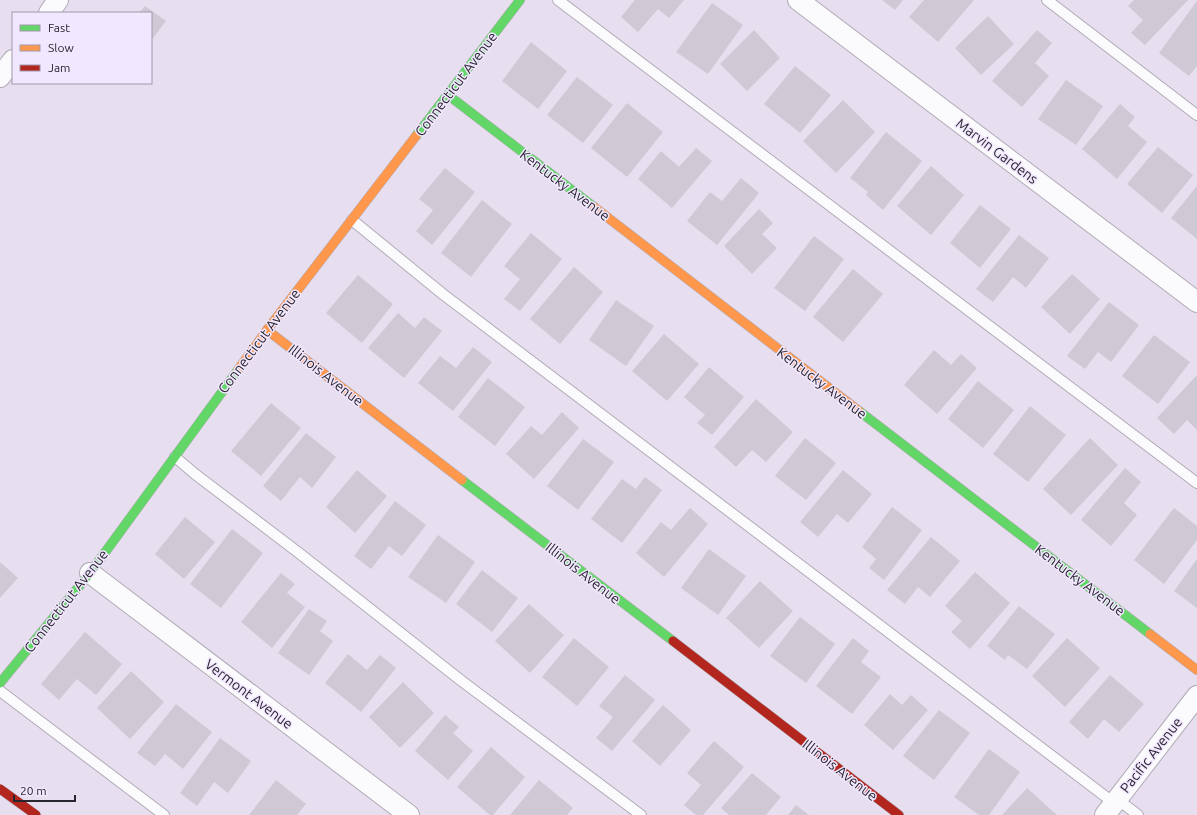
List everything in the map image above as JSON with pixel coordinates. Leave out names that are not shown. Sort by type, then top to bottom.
[{"type":"street","points":[[50,12],[58,0]]},
{"type":"street","name":"Connecticut Avenue","points":[[0,683],[90,573],[267,330],[448,96],[520,0]]},
{"type":"street","name":"Marvin Gardens","points":[[798,0],[1197,302]]},
{"type":"street","points":[[0,77],[12,61]]},
{"type":"street","name":"Kentucky Avenue","points":[[448,96],[1197,670]]},
{"type":"street","name":"Illinois Avenue","points":[[267,330],[899,815]]},
{"type":"street","name":"Vermont Avenue","points":[[90,573],[409,815]]},
{"type":"street","name":"Pacific Avenue","points":[[1112,806],[1197,696]]},
{"type":"street","points":[[0,789],[36,815]]},
{"type":"lane","points":[[558,0],[1197,483]]},
{"type":"lane","points":[[1047,0],[1197,115]]},
{"type":"lane","points":[[352,220],[444,294],[1112,806],[1138,815]]},
{"type":"lane","points":[[175,457],[194,474],[299,553],[463,682],[641,815]]},
{"type":"lane","points":[[0,691],[164,815]]},
{"type":"building","points":[[635,0],[684,0],[669,18],[658,9],[638,32],[621,17]]},
{"type":"building","points":[[882,0],[903,0],[895,10]]},
{"type":"building","points":[[924,0],[974,0],[938,42],[909,17]]},
{"type":"building","points":[[1134,0],[1188,0],[1145,45],[1131,33],[1143,20],[1128,6]]},
{"type":"building","points":[[1197,1],[1197,66],[1189,76],[1159,53]]},
{"type":"building","points":[[712,3],[743,25],[708,74],[676,52]]},
{"type":"building","points":[[145,6],[166,21],[152,40],[152,12],[140,12]]},
{"type":"building","points":[[988,16],[1014,44],[981,75],[955,48]]},
{"type":"building","points":[[754,30],[780,58],[747,91],[720,64]]},
{"type":"building","points":[[1037,30],[1052,43],[1035,63],[1049,76],[1022,107],[992,81]]},
{"type":"building","points":[[531,42],[567,71],[538,109],[502,81]]},
{"type":"building","points":[[795,66],[831,95],[800,133],[764,104]]},
{"type":"building","points":[[577,77],[613,105],[583,143],[547,115]]},
{"type":"building","points":[[1066,80],[1103,106],[1076,145],[1038,119]]},
{"type":"building","points":[[843,100],[875,132],[836,173],[803,141]]},
{"type":"building","points":[[627,103],[663,132],[627,177],[591,148]]},
{"type":"building","points":[[1120,104],[1135,117],[1128,126],[1147,142],[1117,179],[1082,149]]},
{"type":"building","points":[[886,132],[922,161],[883,210],[866,195],[868,192],[850,178]]},
{"type":"building","points":[[1158,147],[1193,175],[1162,213],[1127,184]]},
{"type":"building","points":[[696,148],[712,161],[672,208],[638,179],[661,151],[679,167]]},
{"type":"building","points":[[931,166],[964,195],[931,235],[897,206]]},
{"type":"building","points":[[445,168],[475,192],[432,245],[416,231],[433,210],[419,199]]},
{"type":"building","points":[[741,178],[759,193],[717,245],[687,221],[710,192],[722,201]]},
{"type":"building","points":[[1197,186],[1197,239],[1171,218]]},
{"type":"building","points":[[482,200],[512,224],[471,277],[441,253]]},
{"type":"building","points":[[980,205],[1011,229],[980,268],[950,243]]},
{"type":"building","points":[[759,209],[773,223],[762,234],[777,248],[752,274],[724,246]]},
{"type":"building","points":[[531,233],[562,259],[520,311],[504,299],[520,279],[504,266]]},
{"type":"building","points":[[1019,235],[1049,258],[1026,288],[1013,277],[993,302],[976,289]]},
{"type":"building","points":[[814,236],[844,259],[805,311],[774,288]]},
{"type":"building","points":[[574,267],[603,292],[560,344],[530,319]]},
{"type":"building","points":[[853,269],[883,294],[843,342],[813,317]]},
{"type":"building","points":[[1072,274],[1100,299],[1070,334],[1041,307]]},
{"type":"building","points":[[358,275],[393,304],[362,343],[326,313]]},
{"type":"building","points":[[616,300],[654,326],[626,366],[589,340]]},
{"type":"building","points":[[1109,302],[1139,325],[1111,362],[1098,352],[1085,369],[1067,356]]},
{"type":"building","points":[[398,313],[415,328],[424,317],[442,331],[404,378],[368,348]]},
{"type":"building","points":[[664,334],[699,364],[667,401],[632,371]]},
{"type":"building","points":[[1154,335],[1190,362],[1158,404],[1122,376]]},
{"type":"building","points":[[473,347],[492,362],[453,411],[418,383],[440,356],[456,368]]},
{"type":"building","points":[[934,350],[951,365],[961,354],[977,368],[937,414],[904,385]]},
{"type":"building","points":[[709,367],[744,397],[712,435],[697,423],[705,415],[684,397]]},
{"type":"building","points":[[1197,375],[1197,430],[1187,420],[1174,434],[1157,418]]},
{"type":"building","points":[[488,378],[525,407],[495,446],[458,417]]},
{"type":"building","points":[[978,381],[1014,410],[983,448],[948,419]]},
{"type":"building","points":[[756,399],[793,432],[766,462],[752,450],[736,467],[714,447]]},
{"type":"building","points":[[271,403],[301,428],[261,476],[231,451]]},
{"type":"building","points":[[1030,406],[1066,435],[1028,482],[993,454]]},
{"type":"building","points":[[562,412],[579,428],[534,479],[506,454],[531,426],[542,435]]},
{"type":"building","points":[[306,433],[336,457],[312,488],[300,477],[281,501],[263,486]]},
{"type":"building","points":[[805,438],[836,463],[806,500],[775,476]]},
{"type":"building","points":[[1090,438],[1118,465],[1071,515],[1043,489]]},
{"type":"building","points":[[583,439],[614,462],[578,510],[547,486]]},
{"type":"building","points":[[1125,468],[1141,482],[1124,503],[1137,515],[1111,546],[1081,520]]},
{"type":"building","points":[[357,470],[387,496],[355,533],[326,507]]},
{"type":"building","points":[[843,470],[872,494],[848,523],[837,514],[818,537],[800,522]]},
{"type":"building","points":[[645,477],[662,490],[622,543],[591,519],[622,479],[636,489]]},
{"type":"building","points":[[395,501],[426,525],[402,556],[389,546],[371,569],[354,556]]},
{"type":"building","points":[[892,507],[922,530],[884,580],[869,568],[876,559],[862,547]]},
{"type":"building","points":[[690,508],[708,524],[664,577],[636,553],[661,522],[671,530]]},
{"type":"building","points":[[1174,508],[1197,526],[1197,540],[1164,584],[1134,560]]},
{"type":"building","points":[[185,517],[215,542],[184,579],[155,554]]},
{"type":"building","points":[[232,529],[263,553],[221,608],[190,584]]},
{"type":"building","points":[[438,535],[475,562],[446,603],[408,577]]},
{"type":"building","points":[[931,537],[960,561],[930,597],[918,587],[905,604],[887,590]]},
{"type":"building","points":[[709,549],[746,576],[718,615],[681,588]]},
{"type":"building","points":[[1197,559],[1197,608],[1174,591]]},
{"type":"building","points":[[0,562],[18,578],[0,598]]},
{"type":"building","points":[[482,570],[518,598],[492,632],[456,604]]},
{"type":"building","points":[[975,572],[1010,603],[970,649],[951,632],[962,621],[945,606]]},
{"type":"building","points":[[281,573],[295,584],[287,593],[305,607],[272,648],[241,622]]},
{"type":"building","points":[[760,581],[793,611],[759,648],[726,618]]},
{"type":"building","points":[[529,604],[564,635],[530,673],[495,641]]},
{"type":"building","points":[[1019,606],[1055,634],[1027,669],[1008,655],[1005,660],[987,646]]},
{"type":"building","points":[[309,609],[327,621],[320,631],[333,641],[309,675],[278,653]]},
{"type":"building","points":[[800,617],[835,644],[806,683],[770,656]]},
{"type":"building","points":[[85,632],[122,664],[96,695],[77,679],[59,700],[41,684]]},
{"type":"building","points":[[574,638],[609,667],[577,706],[542,677]]},
{"type":"building","points":[[853,638],[869,651],[861,662],[881,677],[852,714],[816,686]]},
{"type":"building","points":[[1067,638],[1100,668],[1065,707],[1032,676]]},
{"type":"building","points":[[348,654],[367,670],[380,655],[396,668],[361,712],[325,683]]},
{"type":"building","points":[[131,671],[164,702],[130,739],[97,708]]},
{"type":"building","points":[[625,675],[655,700],[612,751],[596,738],[613,717],[599,706]]},
{"type":"building","points":[[1110,675],[1144,704],[1119,732],[1104,719],[1088,739],[1069,722]]},
{"type":"building","points":[[403,682],[434,713],[400,748],[369,717]]},
{"type":"building","points":[[890,694],[902,705],[911,695],[928,710],[893,750],[864,725]]},
{"type":"building","points":[[176,704],[212,732],[183,769],[165,754],[155,766],[137,753]]},
{"type":"building","points":[[663,705],[691,730],[660,766],[632,741]]},
{"type":"building","points":[[939,710],[970,733],[934,780],[903,756]]},
{"type":"building","points":[[445,715],[459,727],[453,733],[473,751],[448,780],[415,751]]},
{"type":"building","points":[[220,738],[251,761],[228,793],[214,782],[197,806],[180,793]]},
{"type":"building","points":[[714,741],[744,767],[703,815],[696,815],[684,805],[701,785],[687,773]]},
{"type":"building","points":[[491,747],[525,777],[493,815],[490,815],[457,787]]},
{"type":"building","points":[[989,749],[1020,772],[989,815],[979,815],[954,797]]},
{"type":"building","points":[[752,773],[781,797],[766,815],[729,815],[721,808]]},
{"type":"building","points":[[276,780],[306,804],[297,815],[249,815]]},
{"type":"building","points":[[539,780],[573,808],[567,815],[510,815]]},
{"type":"building","points":[[1027,788],[1057,815],[1002,815]]},
{"type":"building","points":[[796,805],[809,815],[788,815]]},
{"type":"traffic: fast","points":[[416,136],[520,0]]},
{"type":"traffic: fast","points":[[448,95],[594,207]]},
{"type":"traffic: fast","points":[[0,683],[90,573],[238,370]]},
{"type":"traffic: fast","points":[[859,411],[1150,634]]},
{"type":"traffic: fast","points":[[462,480],[673,641]]},
{"type":"traffic: slow","points":[[238,370],[416,136]]},
{"type":"traffic: slow","points":[[594,207],[859,411]]},
{"type":"traffic: slow","points":[[267,330],[462,480]]},
{"type":"traffic: slow","points":[[1150,634],[1197,670]]},
{"type":"traffic: jam","points":[[673,641],[899,815]]},
{"type":"traffic: jam","points":[[0,789],[36,815]]}]
